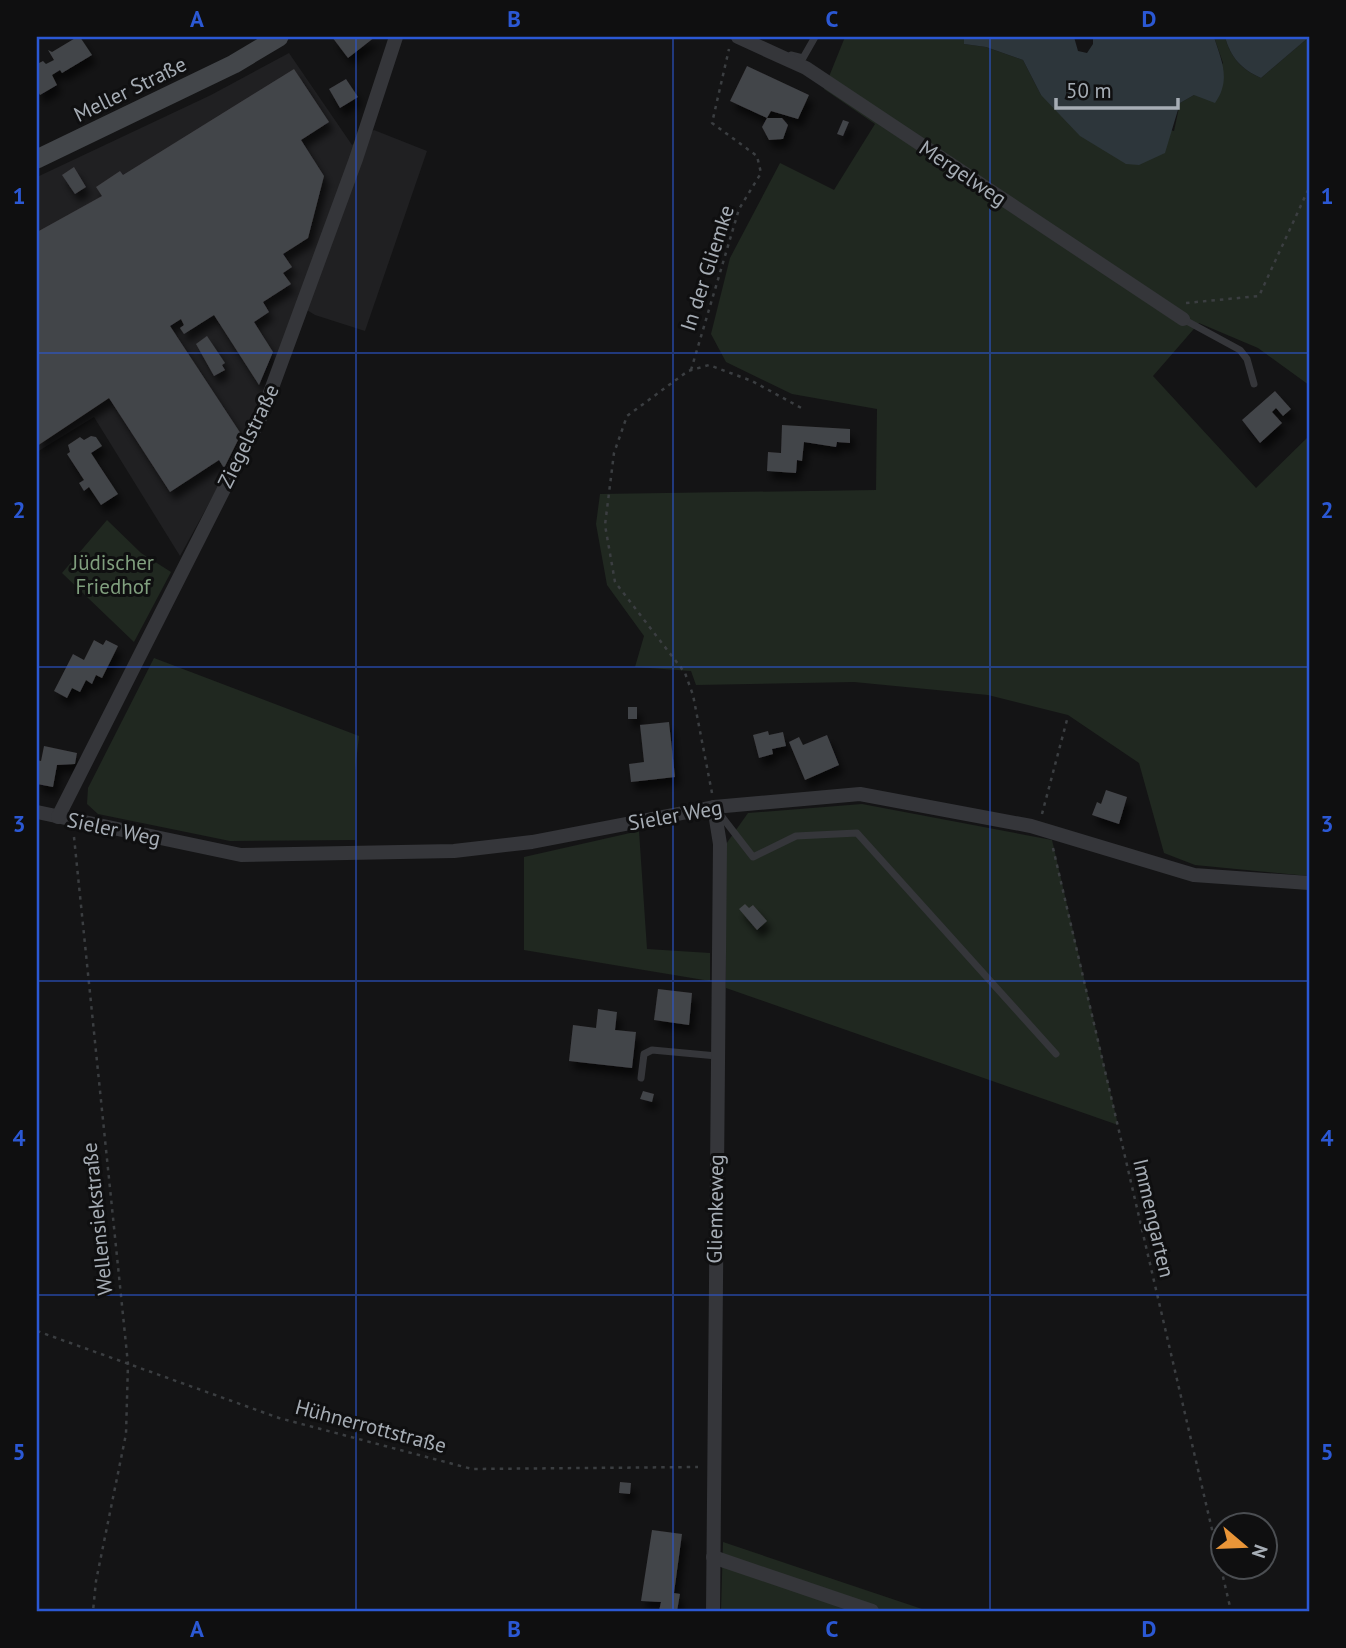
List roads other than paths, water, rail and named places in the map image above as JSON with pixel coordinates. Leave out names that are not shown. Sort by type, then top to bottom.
[{"type":"main road","name":"Meller Straße","points":[[37,159],[234,64],[279,37]]},
{"type":"street","name":"Ziegelstraße","points":[[58,817],[263,412],[352,172],[396,37]]},
{"type":"street","name":"Mergelweg","points":[[738,37],[764,46],[806,68],[1183,319]]},
{"type":"street","name":"Sieler Weg","points":[[37,812],[242,855],[440,852],[532,842],[714,807],[860,794],[1044,829],[1194,875],[1309,883]]},
{"type":"street","name":"Gliemkeweg","points":[[713,1611],[712,1466],[720,844],[714,807]]},
{"type":"street","points":[[713,1557],[872,1611]]},
{"type":"lane","points":[[764,46],[803,58],[815,37]]},
{"type":"lane","points":[[1183,319],[1240,350],[1247,359],[1254,384]]},
{"type":"lane","points":[[714,807],[753,856],[796,836],[857,833],[1056,1054]]},
{"type":"lane","points":[[640,1078],[644,1054],[652,1050],[717,1056]]},
{"type":"park label","name":"Jüdischer Friedhof","points":[[113,574]]}]
